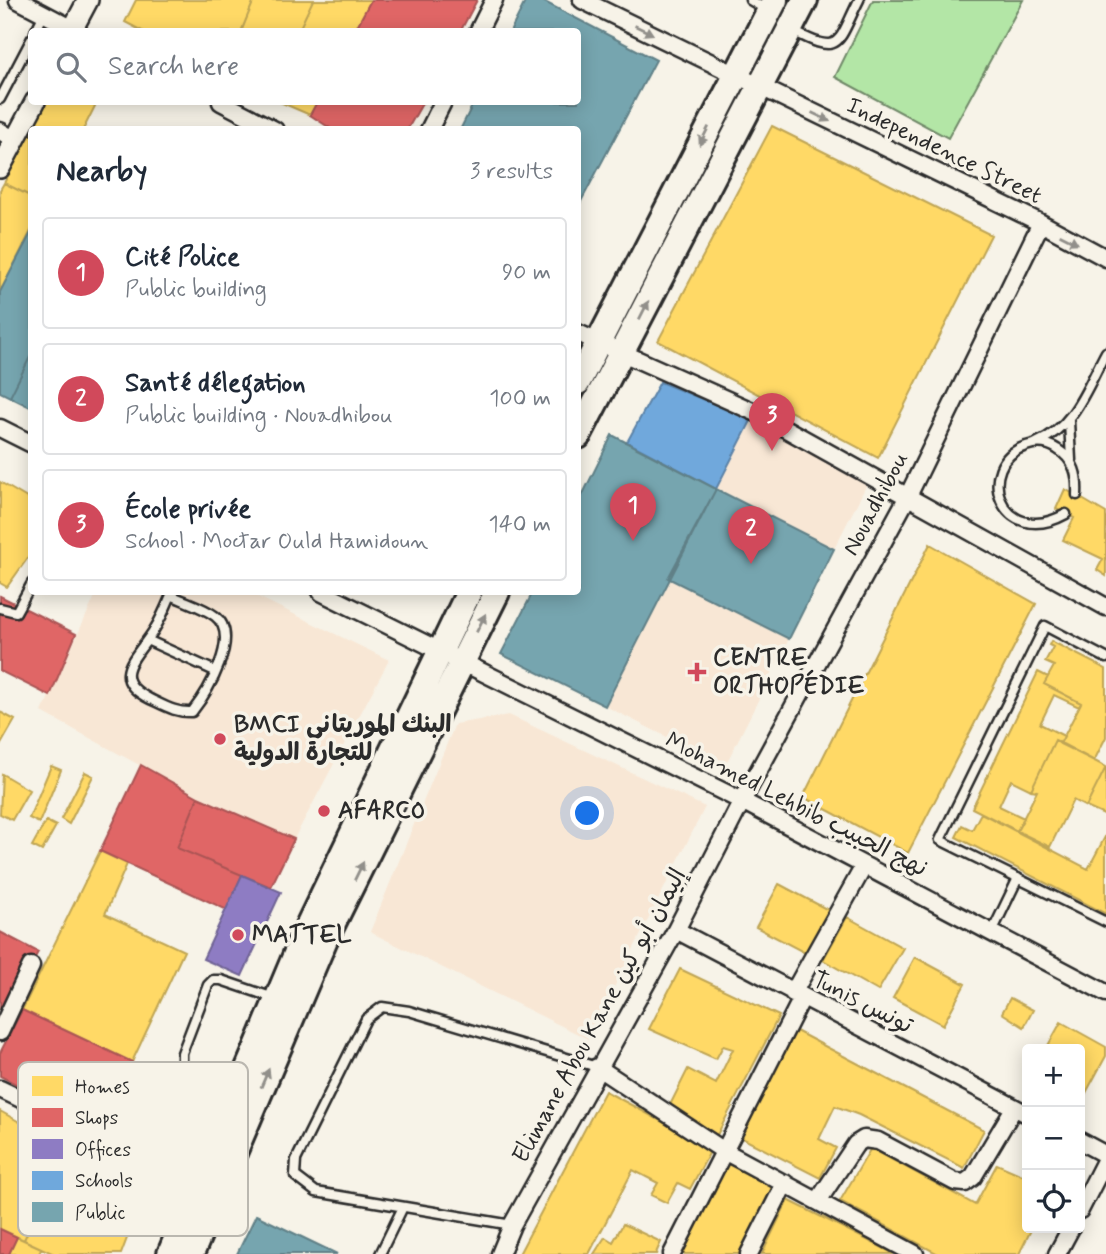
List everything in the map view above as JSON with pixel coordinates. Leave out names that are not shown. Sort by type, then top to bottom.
[{"type":"highway","points":[[581,430],[805,0]]},
{"type":"highway","points":[[581,369],[588,338],[735,75],[764,4]]},
{"type":"highway","points":[[248,1066],[276,999],[438,651],[467,595]]},
{"type":"highway","points":[[248,1104],[325,939],[496,595]]},
{"type":"highway","points":[[170,1254],[181,1236]]},
{"type":"highway","points":[[191,1254],[196,1236]]},
{"type":"street","points":[[18,0],[69,28]]},
{"type":"street","points":[[75,28],[88,0]]},
{"type":"street","points":[[480,28],[494,0]]},
{"type":"street","points":[[582,0],[735,75]]},
{"type":"street","name":"Independence Street","points":[[735,75],[1041,223],[1106,258]]},
{"type":"street","points":[[0,168],[7,135],[32,105]]},
{"type":"street","points":[[227,105],[267,126]]},
{"type":"street","points":[[431,126],[442,105]]},
{"type":"street","name":"Nouadhibou","points":[[742,801],[906,498],[1041,223]]},
{"type":"street","points":[[588,338],[759,414],[1106,607]]},
{"type":"street","points":[[0,428],[28,442]]},
{"type":"street","points":[[327,595],[438,651]]},
{"type":"street","name":"Mohamed Lehbib نهج الحبيب","points":[[438,651],[742,801],[1106,993]]},
{"type":"street","name":"Elimane Abou Kane إليمان أبو كين","points":[[500,1254],[512,1225],[597,1067],[676,930],[742,801]]},
{"type":"street","points":[[672,1254],[864,866]]},
{"type":"street","name":"Tunis تونس","points":[[676,930],[1021,1111]]},
{"type":"street","points":[[0,1032],[31,966]]},
{"type":"street","points":[[597,1067],[724,1151],[913,1254]]},
{"type":"street","points":[[0,1089],[18,1098]]},
{"type":"street","points":[[818,1201],[856,1144],[864,1139],[878,1141],[955,1182],[965,1182],[973,1177],[1021,1111]]},
{"type":"street","points":[[1085,1145],[1106,1157],[1085,1200]]},
{"type":"street","points":[[748,1254],[785,1183]]},
{"type":"street","points":[[1057,1254],[1068,1233]]},
{"type":"lane","points":[[790,29],[821,46],[833,45],[841,37],[859,0]]},
{"type":"lane","points":[[37,28],[44,14]]},
{"type":"lane","points":[[0,99],[28,46]]},
{"type":"lane","points":[[1066,514],[1049,523],[1029,524],[1012,516],[1000,500],[997,481],[1003,462],[1018,449],[1054,434],[1069,421],[1106,352]]},
{"type":"lane","points":[[1069,421],[1071,460],[1078,477],[1077,495]]},
{"type":"lane","points":[[1036,443],[1055,448],[1071,460]]},
{"type":"lane","points":[[0,608],[16,612],[28,590]]},
{"type":"lane","points":[[171,595],[147,640],[129,664],[128,678],[135,691],[178,713],[192,712],[227,645],[226,629],[216,617],[176,595]]},
{"type":"lane","points":[[1106,658],[1045,626],[940,840],[1106,922]]},
{"type":"lane","points":[[147,640],[215,671]]},
{"type":"lane","points":[[991,933],[1018,878]]},
{"type":"lane","points":[[182,1062],[182,1053],[208,985],[214,980],[222,980],[276,999]]},
{"type":"lane","points":[[512,1225],[316,1192],[296,1176],[296,1160],[366,1019],[382,1007],[409,1011],[597,1067]]},
{"type":"lane","points":[[380,1254],[403,1207]]},
{"type":"shaded area","points":[[752,419],[867,484],[834,549],[716,489]]},
{"type":"shaded area","name":"CENTRE ORTHOPÉDIE","points":[[668,578],[789,639],[725,766],[605,706]]},
{"type":"shaded area","name":"BMCI البنك الموريتاني للتجارة الدولية","points":[[96,595],[254,595],[389,660],[294,839],[198,797],[42,712]]},
{"type":"shaded area","points":[[509,715],[705,807],[588,1039],[370,932],[455,724]]},
{"type":"green space","points":[[873,0],[1023,0],[948,138],[835,77]]},
{"type":"building: Homes","points":[[136,0],[254,0],[243,28],[136,28],[125,22]]},
{"type":"building: Homes","points":[[254,0],[313,0],[300,28],[243,28]]},
{"type":"building: Homes","points":[[313,0],[371,0],[356,28],[300,28]]},
{"type":"building: Homes","points":[[44,105],[96,105],[85,126],[34,126]]},
{"type":"building: Homes","points":[[287,105],[315,105],[310,115]]},
{"type":"building: Homes","points":[[772,126],[991,235],[878,458],[658,341]]},
{"type":"building: Homes","points":[[28,138],[28,195],[4,183]]},
{"type":"building: Homes","points":[[4,183],[28,195],[28,237],[0,292],[0,190]]},
{"type":"building: Homes","points":[[0,482],[28,499],[28,558],[7,587],[0,583]]},
{"type":"building: Homes","points":[[1065,489],[1106,513],[1106,576],[1097,570],[1103,559],[1063,540],[1074,518],[1056,509]]},
{"type":"building: Homes","points":[[930,544],[1036,604],[908,853],[803,797]]},
{"type":"building: Homes","points":[[1051,641],[1106,669],[1106,737],[1094,761],[1060,744],[1081,703],[1044,684],[1054,666],[1045,662],[1053,647],[1049,645]]},
{"type":"building: Homes","points":[[1038,672],[1048,677],[1044,684],[1081,703],[1079,707],[1054,695],[1040,724],[1064,736],[1060,744],[1055,740],[1031,790],[1011,780],[999,806],[1024,818],[1017,831],[972,808]]},
{"type":"building: Homes","points":[[0,712],[15,720],[0,746]]},
{"type":"building: Homes","points":[[1055,740],[1106,767],[1086,807],[1073,800],[1050,847],[1017,831],[1037,791],[1031,790]]},
{"type":"building: Homes","points":[[51,766],[61,770],[39,823],[29,818]]},
{"type":"building: Homes","points":[[1106,767],[1106,816],[1086,807]]},
{"type":"building: Homes","points":[[85,772],[93,776],[69,824],[61,819]]},
{"type":"building: Homes","points":[[2,774],[29,790],[12,820],[0,814]]},
{"type":"building: Homes","points":[[981,813],[1088,869],[1106,835],[1106,914],[956,837],[962,825],[972,830]]},
{"type":"building: Homes","points":[[46,821],[56,826],[42,851],[32,846]]},
{"type":"building: Homes","points":[[100,851],[127,864],[105,914],[184,951],[132,1062],[22,1010]]},
{"type":"building: Homes","points":[[779,884],[832,912],[809,955],[756,927]]},
{"type":"building: Homes","points":[[847,917],[903,948],[878,991],[823,960]]},
{"type":"building: Homes","points":[[915,957],[965,984],[943,1025],[893,998]]},
{"type":"building: Homes","points":[[680,969],[779,1016],[717,1135],[668,1109],[688,1069],[716,1084],[733,1049],[723,1046],[716,1059],[649,1029]]},
{"type":"building: Homes","points":[[1010,998],[1033,1010],[1024,1027],[1002,1013]]},
{"type":"building: Homes","points":[[1061,1022],[1106,1047],[1106,1056],[1085,1095],[1085,1044],[1049,1044]]},
{"type":"building: Homes","points":[[796,1031],[984,1130],[964,1168],[859,1115],[835,1106],[819,1139],[836,1148],[820,1178],[738,1136]]},
{"type":"building: Homes","points":[[605,1091],[712,1148],[690,1189],[678,1183],[667,1203],[651,1195],[658,1183],[633,1170],[589,1254],[519,1254]]},
{"type":"building: Homes","points":[[0,1111],[18,1121],[18,1236],[26,1236],[24,1240],[0,1229]]},
{"type":"building: Homes","points":[[871,1148],[975,1205],[997,1164],[1022,1175],[1022,1233],[1030,1233],[1019,1254],[938,1254],[840,1201]]},
{"type":"building: Homes","points":[[725,1162],[775,1185],[740,1254],[677,1254]]},
{"type":"building: Homes","points":[[788,1200],[895,1254],[762,1254]]},
{"type":"building: Homes","points":[[623,1224],[661,1242],[656,1253],[658,1254],[594,1254],[605,1237],[613,1242]]},
{"type":"building: Homes","points":[[26,1236],[128,1236],[121,1254],[54,1254],[24,1240]]},
{"type":"building: Homes","points":[[17,1237],[41,1248],[39,1254],[9,1254]]},
{"type":"building: Shops","points":[[371,0],[477,0],[462,28],[356,28]]},
{"type":"building: Shops","points":[[315,105],[421,105],[409,126],[327,126],[310,115]]},
{"type":"building: Shops","points":[[0,596],[76,634],[50,696],[0,671]]},
{"type":"building: Shops","points":[[141,765],[198,797],[177,848],[242,875],[227,910],[100,851]]},
{"type":"building: Shops","points":[[198,797],[294,839],[271,887],[177,848]]},
{"type":"building: Shops","points":[[0,932],[38,952],[0,1024]]},
{"type":"building: Shops","points":[[22,1010],[132,1062],[18,1062],[18,1085],[0,1076],[0,1053]]},
{"type":"building: Shops","points":[[0,1229],[17,1237],[9,1254],[0,1254]]},
{"type":"building: Offices","name":"MATTEL","points":[[242,875],[281,892],[242,976],[203,959]]},
{"type":"building: Schools","points":[[660,382],[752,419],[716,489],[627,442]]},
{"type":"building: Public","points":[[526,0],[541,0],[656,60],[581,201],[581,126],[462,126],[472,105],[581,105],[581,28],[512,28]]},
{"type":"building: Public","points":[[28,239],[28,361],[10,397],[0,392],[0,292]]},
{"type":"building: Public","points":[[28,361],[28,406],[10,397]]},
{"type":"building: Public","points":[[612,435],[716,489],[605,706],[501,654],[531,595],[581,595],[581,498]]},
{"type":"building: Public","points":[[716,489],[834,549],[789,639],[668,578]]},
{"type":"building: Public","points":[[256,1215],[337,1254],[237,1254]]},
{"type":"place","name":"École privée","points":[[772,451]]},
{"type":"place","name":"Cité Police","points":[[633,541]]},
{"type":"place","name":"Santé délegation","points":[[751,564]]},
{"type":"place","name":"CENTRE ORTHOPÉDIE","points":[[697,672]]},
{"type":"place","name":"BMCI البنك الموريتاني للتجارة الدولية","points":[[220,739]]},
{"type":"place","name":"AFARCO","points":[[324,811]]},
{"type":"place","name":"MATTEL","points":[[238,935]]}]
